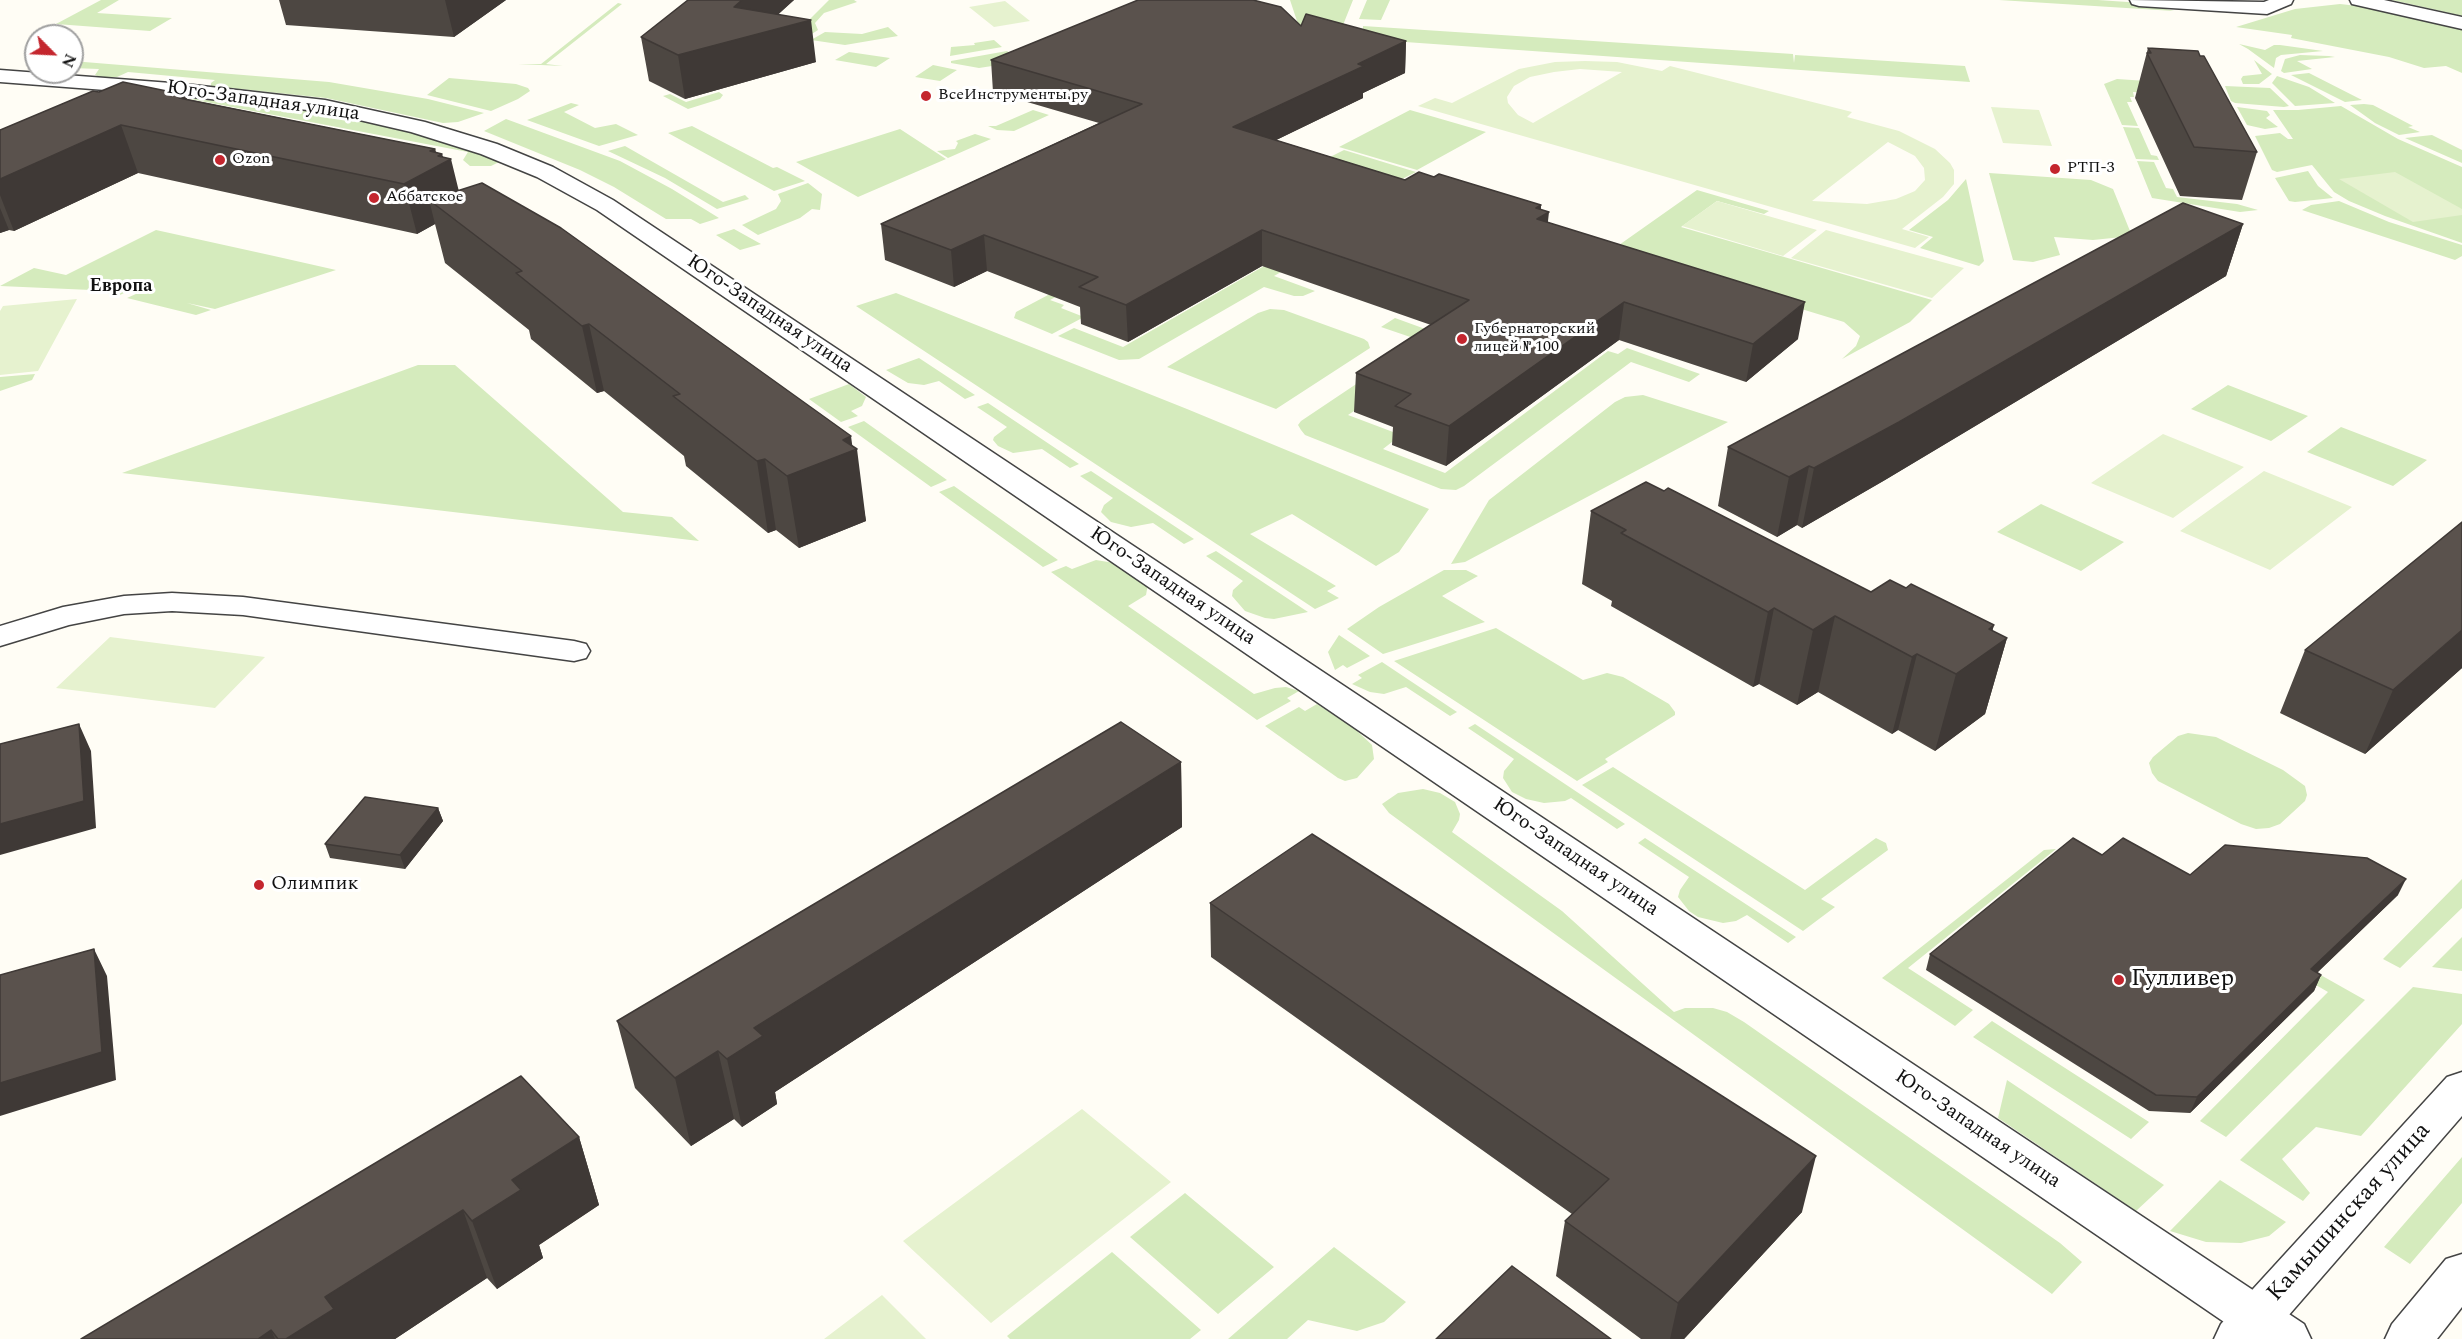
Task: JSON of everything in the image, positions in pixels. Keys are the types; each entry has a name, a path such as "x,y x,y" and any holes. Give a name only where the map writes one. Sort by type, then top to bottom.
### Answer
{"street":[{"path":"2139,0 2266,8 2284,0"},
{"path":"2360,0 2462,23"},
{"name":"Юго-Западная улица","path":"0,76 178,89 325,106 417,127 489,149 545,172 605,205 2260,1332"},
{"path":"0,636 63,617 124,605 172,602 243,606 574,651"},
{"name":"Камышинская улица","path":"2260,1332 2462,1088"},
{"path":"2409,1339 2462,1273"}],"green space":[{"path":"101,0 119,0 97,13 172,18 150,31 84,26 84,24 56,24"},
{"path":"829,0 857,2 824,13 815,23 818,30 804,39 792,37"},
{"path":"1290,0 1353,0 1343,25 1302,27 1298,24"},
{"path":"1367,0 1390,0 1381,20 1359,19"},
{"path":"1999,0 2098,0 2142,3 2174,11"},
{"path":"2391,0 2462,0 2462,16 2401,2"},
{"path":"1005,1 1030,21 994,27 969,7"},
{"path":"618,3 622,4 546,64 563,66 518,64 541,64"},
{"path":"2340,4 2367,7 2462,29 2462,73 2446,66 2424,68 2389,57 2291,38 2292,35 2236,27 2295,9"},
{"path":"1363,26 1793,54 1794,63 1795,55 1965,66 1970,82 1363,39"},
{"path":"888,27 898,36 845,45 811,40 825,32 862,34"},
{"path":"994,40 1002,47 950,56 951,47 975,45 974,43"},
{"path":"2239,44 2265,50 2274,45 2280,45 2323,51 2281,55 2276,58 2274,68"},
{"path":"1007,51 1015,57 992,66 979,68 951,63 951,61"},
{"path":"849,52 890,58 876,67 835,60"},
{"path":"2300,55 2335,57 2297,61 2312,69 2284,73 2281,71 2285,59"},
{"path":"2254,60 2272,74 2259,84 2243,84 2241,79 2243,76 2262,74"},
{"path":"84,62 329,82 428,99 484,113 458,122 443,123 326,98 211,86 215,80 128,72 117,77 100,77 95,75 99,69 84,68"},
{"path":"1555,62 1617,62 1662,71 1670,66 1852,112 1847,117 1899,131 1935,149 1954,170 1954,184 1943,197 1902,229 1929,237 1915,248 1418,106 1435,98 1452,103 1519,69","holes":["1580,69 1622,72 1533,123 1518,115 1508,103 1507,97 1514,86 1530,77","1888,142 1915,156 1924,168 1925,180 1915,191 1896,199 1867,204 1812,201"]},
{"path":"933,65 957,70 940,81 915,77"},
{"path":"2309,73 2362,100 2345,102 2291,75"},
{"path":"2277,76 2309,87 2335,103 2295,106 2272,83"},
{"path":"449,78 516,84 530,91 491,111 427,95"},
{"path":"2117,79 2206,85 2185,95 2133,92 2134,97 2130,97 2132,102 2127,102 2138,126 2122,125 2104,84"},
{"path":"2225,86 2270,88 2289,106 2235,103 2231,101"},
{"path":"719,92 723,95 720,99 688,109 663,96 670,94 686,102"},
{"path":"195,97 301,110 393,126 501,161 491,166 470,166 463,160 468,152 190,99"},
{"path":"571,103 579,105 564,112 595,128 616,124 638,135 599,146 527,120"},
{"path":"2350,105 2373,105 2420,132 2399,135 2375,123"},
{"path":"2341,106 2398,139 2462,167 2462,243 2349,201 2334,192 2312,165 2277,172 2272,170 2255,136 2280,133 2288,139 2293,139 2273,110"},
{"path":"1991,107 2039,110 2052,146 2003,143"},
{"path":"2237,107 2267,111 2270,115 2266,118 2278,127 2265,129 2247,125"},
{"path":"1033,110 1049,115 1014,131 997,130 988,126 996,126"},
{"path":"1410,110 1486,132 1417,170 1339,147"},
{"path":"506,119 620,161 719,218 700,224 691,219 666,219 614,187 580,170 484,131"},
{"path":"692,126 773,168 777,167 805,181 774,191 668,133"},
{"path":"2123,127 2139,128 2151,155 2157,156 2159,160 2136,159"},
{"path":"900,129 946,159 858,197 796,162"},
{"path":"975,134 991,139 948,158 937,151 955,149 958,143 956,141"},
{"path":"2432,135 2462,150 2462,163 2405,138"},
{"path":"625,146 723,202 745,195 749,199 717,209 665,178 608,151"},
{"path":"1344,150 1416,172 1398,181 1322,161"},
{"path":"2137,161 2154,162 2166,188 2173,189 2177,197 2237,204 2258,210 2240,212 2152,198"},
{"path":"2308,171 2318,186 2333,198 2289,201 2275,178"},
{"path":"2395,172 2462,209 2462,215 2413,222 2339,179"},
{"path":"1989,173 2091,180 2113,189 2132,236 2093,240 2054,237 2060,255 2033,262 2013,260"},
{"path":"1276,179 1050,300 1064,305 1061,308 1084,317 1052,334 1014,318 1016,312 1248,189"},
{"path":"1966,179 1984,261 1979,266 1920,248 1933,237 1909,230 1948,200"},
{"path":"808,183 822,194 820,210 812,209 800,218 758,235 742,225 776,209 781,201 778,194"},
{"path":"1697,190 1769,211 1764,214 1717,201 1681,227 1932,300 1910,322 1842,359 1856,346 1860,336 1844,322 1631,257 1619,245"},
{"path":"1717,201 1817,230 1783,256 1682,226"},
{"path":"2339,201 2389,222 2462,245 2462,256 2455,260 2302,210 2311,205"},
{"path":"734,229 761,244 740,250 716,235"},
{"path":"156,230 336,270 215,309 187,303 211,310 196,315 127,298 138,293 130,290 118,296 91,290 0,286 34,268 66,275"},
{"path":"1826,230 1964,268 1932,298 1791,258"},
{"path":"1306,242 1323,248 1274,276 1315,291 1303,296 1294,296 1264,287 1139,359 1119,360 1058,336 1074,328 1123,347"},
{"path":"896,293 1429,509 1399,552 1376,566 1292,514 1250,534 1336,586 1327,591 1339,598 1315,609 856,306"},
{"path":"77,299 38,371 0,375 0,311 3,306"},
{"path":"1270,309 1284,310 1364,339 1370,348 1276,409 1167,367 1258,313"},
{"path":"1505,310 1348,415 1401,435 1383,449 1445,473 1608,351 1618,354 1627,348 1700,374 1689,382 1631,362 1456,490 1441,489 1305,435 1298,425 1416,344"},
{"path":"1395,318 1439,334 1425,342 1381,327"},
{"path":"919,358 975,395 965,399 939,381 924,385 908,383 886,370"},
{"path":"418,365 455,365 623,512 672,517 699,541 122,473"},
{"path":"35,374 32,380 0,391 0,377"},
{"path":"849,384 866,397 862,406 851,411 858,416 841,422 809,399"},
{"path":"2228,385 2308,416 2271,441 2191,409"},
{"path":"1643,395 1728,422 1465,562 1451,564 1489,500 1615,402 1625,397"},
{"path":"988,403 1079,464 1070,468 1042,449 1013,453 998,446 993,440 994,437 1007,427 977,407"},
{"path":"864,421 947,480 931,487 848,427"},
{"path":"2341,427 2427,460 2393,486 2307,452"},
{"path":"2163,434 2244,467 2173,518 2091,483"},
{"path":"1091,471 1194,539 1184,544 1153,523 1131,527 1111,522 1101,512 1104,505 1113,498 1080,476"},
{"path":"2264,471 2352,507 2270,570 2180,531"},
{"path":"954,486 1058,560 1043,567 939,492"},
{"path":"2041,504 2124,542 2081,571 1997,532"},
{"path":"1216,551 1308,612 1274,619 1245,611 1232,596 1233,590 1243,581 1206,556"},
{"path":"1096,560 1114,563 1148,584 1146,595 1128,606 1254,694 1286,687 1299,691 1287,698 1291,701 1257,720 1051,572 1066,566 1072,569"},
{"path":"1444,570 1466,570 1478,576 1442,596 1485,622 1383,654 1347,629 1379,607"},
{"path":"1496,628 1583,680 1607,673 1623,677 1669,704 1675,715 1605,759 1608,762 1577,781 1394,661"},
{"path":"1339,635 1370,656 1347,668 1343,665 1335,670 1328,652"},
{"path":"110,637 265,657 215,708 56,688"},
{"path":"1382,662 1457,712 1450,716 1406,687 1384,694 1370,692 1352,684 1362,678 1358,675"},
{"path":"1317,704 1355,729 1372,745 1374,759 1357,778 1345,781 1338,778 1265,726 1299,707 1305,711"},
{"path":"1475,724 1625,824 1617,829 1571,798 1565,801 1544,803 1526,799 1512,792 1503,778 1504,771 1514,759 1468,728"},
{"path":"2188,733 2216,737 2283,770 2305,786 2307,795 2305,801 2280,824 2256,829 2241,824 2158,781 2149,763 2178,736"},
{"path":"1613,767 1805,890 1876,838 1886,843 1888,850 1821,899 1835,907 1803,931 1582,785"},
{"path":"1423,789 1440,793 1455,802 1460,814 1452,832 1562,911 1674,1012 1685,1008 1713,1008 1727,1012 1744,1022 2060,1243 2082,1262 2052,1294 1505,898 1389,813 1382,804 1398,793"},
{"path":"1645,838 1796,937 1788,943 1747,915 1736,921 1723,923 1698,917 1689,911 1678,897 1689,877 1638,843"},
{"path":"2056,849 1908,968 1973,1010 1955,1026 1882,978 2044,850"},
{"path":"2462,879 2462,908 2400,968 2383,959"},
{"path":"2248,934 2365,1000 2226,1137 2200,1121 2328,992 2283,966"},
{"path":"2462,937 2462,971 2432,967"},
{"path":"2413,987 2462,994 2462,1024 2361,1136 2316,1127 2282,1159 2310,1193 2303,1201 2240,1160"},
{"path":"1992,1021 2149,1122 2131,1139 1973,1037"},
{"path":"2007,1080 2164,1185 2136,1211 1998,1118"},
{"path":"1082,1109 1171,1182 991,1323 903,1241"},
{"path":"2462,1157 2462,1203 2410,1264 2384,1247"},
{"path":"2220,1180 2286,1222 2269,1236 2241,1243 2206,1242 2170,1231"},
{"path":"1185,1193 1274,1267 1218,1314 1130,1237"},
{"path":"1334,1247 1406,1302 1384,1322 1357,1331 1308,1320 1287,1339 1228,1339"},
{"path":"1112,1252 1201,1330 1190,1339 1010,1339 1007,1336"},
{"path":"882,1295 926,1339 824,1339"}],"building":[{"path":"688,0 742,0 734,7 811,20 678,55 641,37"},
{"path":"1138,0 1253,0 1281,7 1301,26 1306,14 1406,41 1358,64 1364,66 1233,127 1405,180 1419,172 1434,177 1439,174 1541,205 1536,208 1549,212 1537,219 1805,302 1753,344 1624,302 1449,426 1395,406 1411,394 1356,373 1469,300 1262,230 1126,305 1079,287 1098,277 984,235 951,250 881,224 1142,104 991,60"},
{"path":"2148,48 2198,51 2200,56 2204,56 2257,152 2194,147 2147,53 2151,53"},
{"path":"123,82 186,95 179,98 435,149 430,151 442,154 438,156 451,159 404,184 121,125 0,179 0,130 93,91 99,92"},
{"path":"482,183 561,228 851,436 843,440 857,449 787,476 765,459 757,461 673,396 680,394 589,324 582,326 516,273 522,271 429,200"},
{"path":"2183,203 2243,224 1899,422 1814,468 1809,466 1789,477 1728,447"},
{"path":"1646,482 1664,491 1668,488 1871,592 1890,580 1906,588 1911,584 1994,625 1989,629 2007,638 1956,674 1917,654 1912,657 1835,616 1813,630 1774,608 1768,612 1621,533 1626,530 1591,511"},
{"path":"2462,522 2462,630 2393,690 2305,650"},
{"path":"1121,722 1181,762 754,1028 763,1036 727,1059 718,1051 675,1078 617,1021"},
{"path":"79,724 84,801 0,824 0,744"},
{"path":"365,797 438,808 400,855 325,844"},
{"path":"1312,834 1816,1156 1678,1303 1565,1221 1609,1179 1210,903"},
{"name":"Гулливер","path":"2073,838 2102,855 2123,838 2190,875 2225,845 2367,858 2406,879 2311,969 2321,975 2197,1097 2156,1095 1930,954"},
{"path":"94,949 102,1052 0,1083 0,975"},
{"path":"521,1076 579,1137 512,1180 521,1190 472,1221 463,1210 325,1297 334,1309 286,1339 278,1339 271,1330 258,1339 81,1339"},
{"path":"1512,1266 1611,1339 1436,1339"}],"place":[{"name":"ВсеИнструменты.ру","path":"926,96"},
{"name":"Ozon","path":"220,160"},
{"name":"РТП-3","path":"2055,169"},
{"name":"Аббатское","path":"374,198"},
{"name":"Губернаторский лицей № 100","path":"1462,339"},
{"name":"Олимпик","path":"259,885"},
{"name":"Гулливер","path":"2119,980"}],"district":[{"name":"Европа","path":"121,287"}]}
